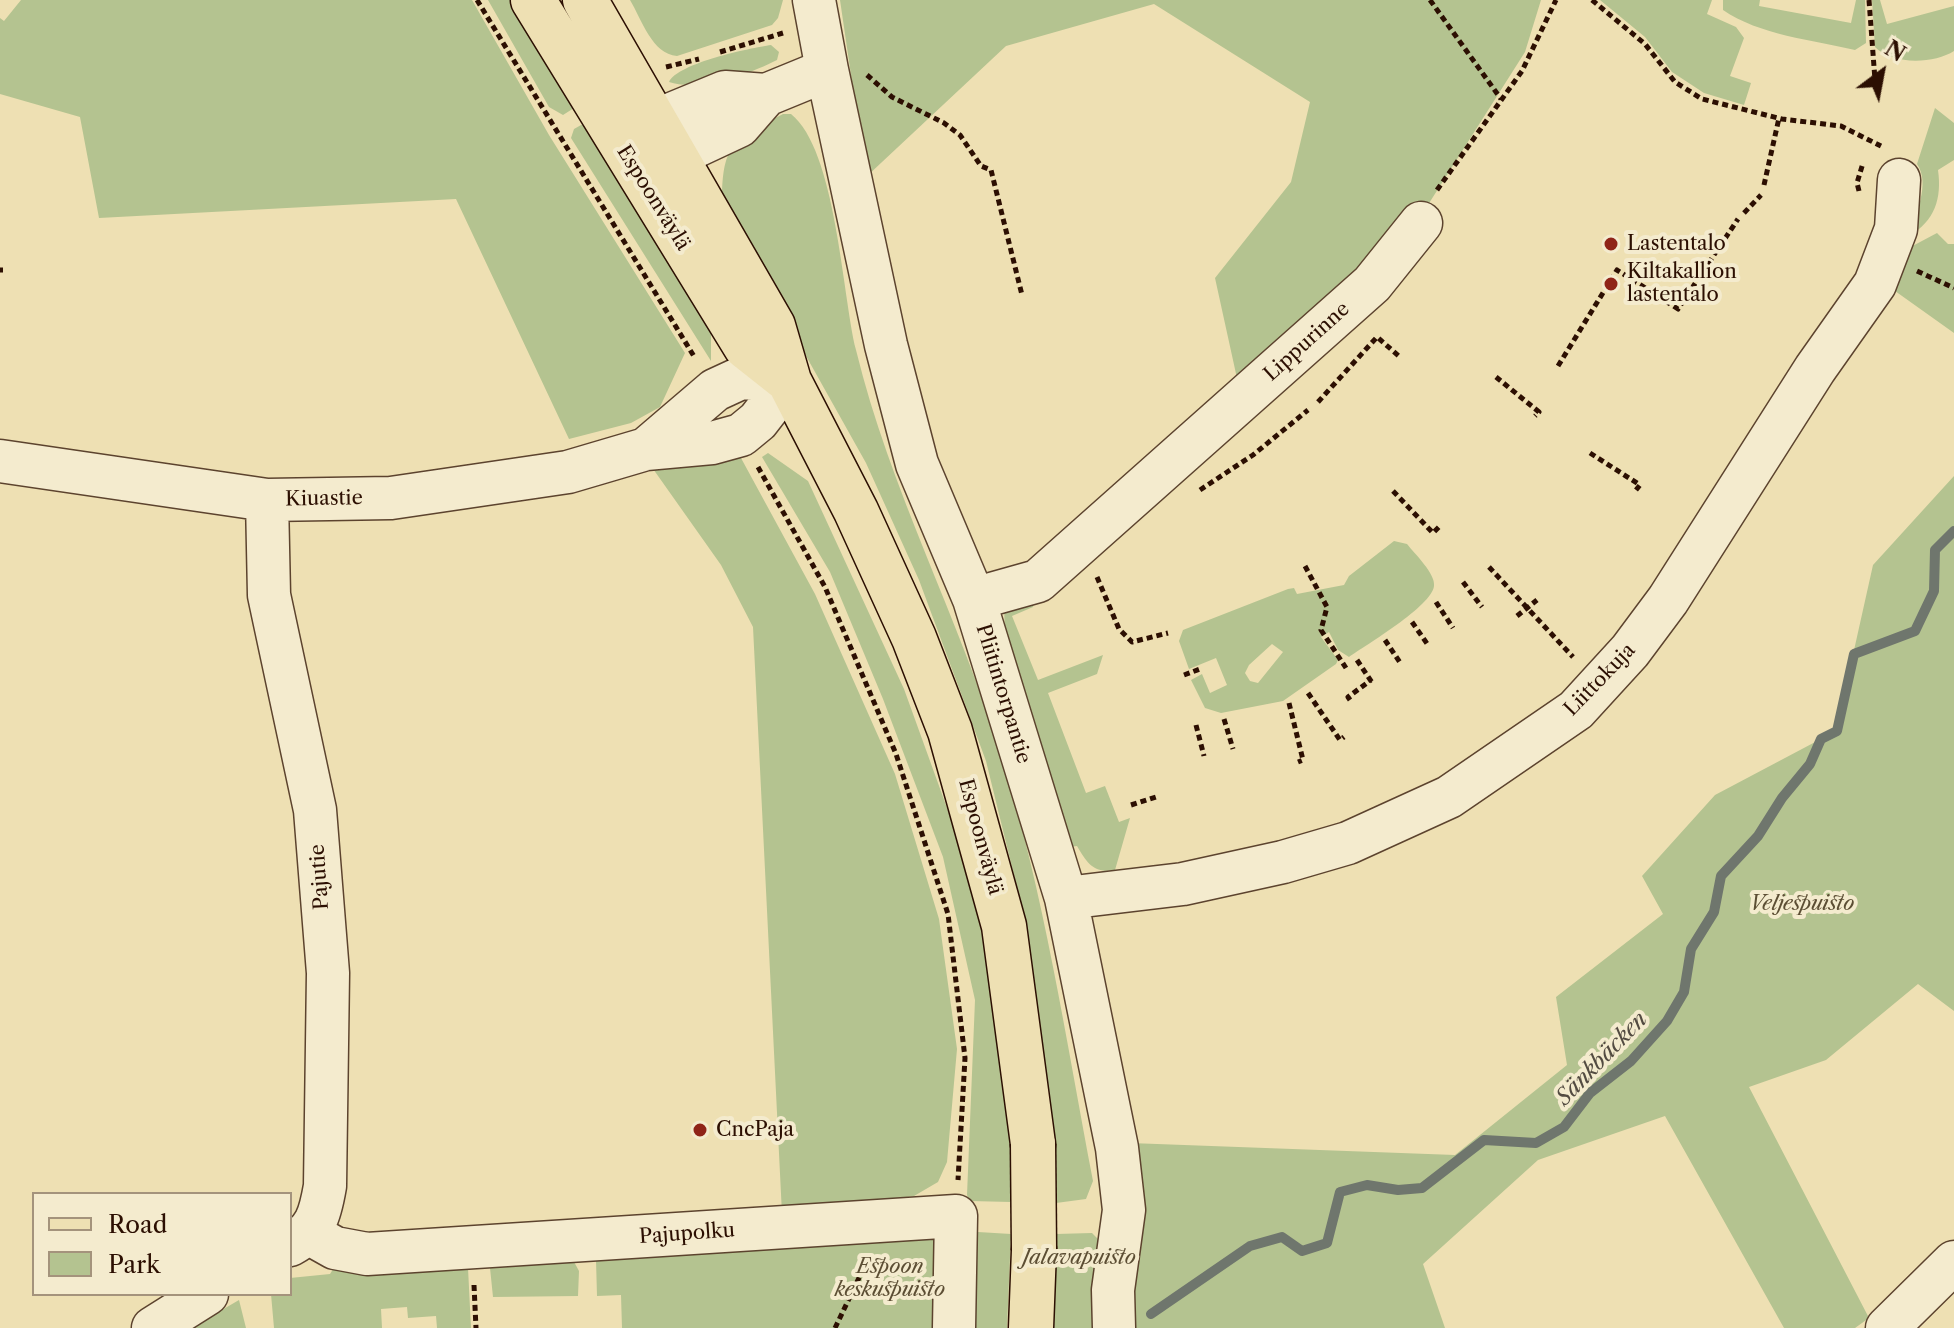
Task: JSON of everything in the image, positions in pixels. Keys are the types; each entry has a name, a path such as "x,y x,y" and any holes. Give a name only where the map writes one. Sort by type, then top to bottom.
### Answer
{"main road":[{"name":"Espoonväylä","path":"533,0 746,347 789,381"},
{"name":"Espoonväylä","path":"585,0 773,326 789,381 856,511 914,638 950,731 1004,926 1033,1144 1031,1328"}],"street":[{"name":"Pliitintorpantie","path":"814,0 886,345 917,464 974,599 1066,898 1119,1163 1124,1210 1113,1290 1114,1328"},
{"path":"627,157 666,138 739,126 766,95 827,70"},
{"name":"Liittokuja","path":"1066,898 1183,884 1283,862 1348,843 1449,797 1576,710 1630,651 1668,600 1815,369 1875,284 1896,229 1889,157"},
{"name":"Lippurinne","path":"974,599 1038,581 1372,284 1421,223"},
{"name":"Kiuastie","path":"646,449 702,379 789,381"},
{"path":"741,435 758,421 789,381"},
{"name":"Kiuastie","path":"0,461 267,500 391,498 568,472 646,449 712,443 741,435"},
{"name":"Pajutie","path":"267,500 269,595 315,810 328,973 325,1186 321,1214 300,1240"},
{"path":"954,1328 956,1216"},
{"name":"Pajupolku","path":"300,1240 367,1254 886,1218 956,1216"},
{"path":"1887,1328 1954,1262"},
{"path":"153,1328 204,1296"}],"path":[{"path":"477,0 692,354 702,379"},
{"path":"1430,0 1501,99"},
{"path":"1421,223 1435,193 1522,71 1556,0"},
{"path":"1592,0 1645,44 1675,82 1702,99 1779,118 1841,126 1889,157"},
{"path":"1869,0 1875,80"},
{"path":"717,53 787,32"},
{"path":"662,68 703,58"},
{"path":"827,70 859,69 892,97 952,129 981,166 991,170 1022,295"},
{"path":"1764,185 1779,118"},
{"path":"1860,195 1857,183 1859,168 1889,157"},
{"path":"1744,213 1761,195"},
{"path":"1558,366 1617,270 1678,309 1738,219"},
{"path":"1318,402 1377,337 1400,357"},
{"path":"692,354 702,379"},
{"path":"1496,377 1539,412 1535,416"},
{"path":"741,435 825,587 896,754 948,914 965,1058 956,1216"},
{"path":"1590,453 1640,485 1636,490"},
{"path":"1393,491 1433,533 1439,527"},
{"path":"1083,543 1119,629 1132,642 1168,633"},
{"path":"1305,566 1327,607 1321,630 1346,668"},
{"path":"1489,567 1577,662"},
{"path":"1463,582 1482,607"},
{"path":"1517,616 1537,600"},
{"path":"1436,602 1453,628"},
{"path":"1412,622 1428,645"},
{"path":"1385,640 1401,664"},
{"path":"1350,700 1348,697 1372,682 1357,660"},
{"path":"1184,675 1200,669"},
{"path":"1308,693 1340,740 1344,737"},
{"path":"1289,703 1303,760 1298,762"},
{"path":"1224,719 1233,749"},
{"path":"1196,725 1204,756"},
{"path":"1131,805 1156,797"},
{"path":"835,1328 886,1218"}],"green space":[{"path":"21,0 472,0 549,135 685,353 660,407 631,423 569,439 456,199 99,218 80,117 0,94 0,18 4,21"},
{"path":"488,0 525,0 585,101 563,115 549,107"},
{"path":"630,0 783,0 778,18 772,25 677,56 668,54 654,43"},
{"path":"840,0 1541,0 1525,52 1419,219 1240,392 1215,278 1291,182 1310,102 1154,4 1006,46 866,177"},
{"path":"1600,0 1712,0 1707,14 1736,27 1744,38 1730,76 1751,83 1744,105 1704,93 1672,72 1645,37"},
{"path":"1723,0 1760,0 1759,6 1851,23 1856,0 1865,0 1866,43 1855,50 1770,31 1723,10"},
{"path":"1872,0 1880,0 1887,24 1954,6 1954,51 1936,58 1913,61 1882,53 1875,47"},
{"path":"771,45 779,52 777,60 753,71 695,85 669,82 675,75 700,63"},
{"path":"1935,108 1954,123 1954,160 1938,170 1939,190 1931,216 1909,236 1922,190 1921,172 1917,164"},
{"path":"783,114 791,114 806,132 818,158 828,189 851,325 870,402 984,703 1016,806 1053,966 1093,1181 1086,1199 1056,1203 1056,1144 1024,916 986,761 919,580 866,463 722,206 724,169 733,147 752,131"},
{"path":"590,120 711,323 711,361 571,138 574,129"},
{"path":"1937,233 1948,244 1954,244 1954,333 1888,286 1905,250"},
{"path":"735,447 815,594 895,774 939,919 957,1049 947,1162 938,1182 914,1196 782,1214 753,627 721,565 651,466"},
{"path":"768,453 808,481 904,689 960,844 983,938 994,1005 1011,1143 1011,1202 970,1201 967,1195 975,1000 943,857 883,699 830,572 762,457"},
{"name":"Veljespuisto","path":"1954,476 1954,1011 1918,984 1826,1060 1749,1087 1869,1318 1855,1328 1784,1328 1665,1116 1538,1160 1423,1264 1445,1328 1132,1328 1127,1310 1130,1143 1455,1155 1567,1065 1556,997 1663,914 1642,876 1715,795 1836,731 1873,565"},
{"path":"1394,541 1407,544 1428,570 1434,586 1411,614 1349,657 1338,650 1329,632 1321,637 1338,660 1336,664 1283,701 1221,713 1205,708 1191,680 1202,674 1210,693 1227,685 1216,658 1189,669 1179,641 1183,630 1288,589 1294,588 1297,594 1344,585 1349,576","holes":["1272,644 1283,652 1258,683 1250,681 1245,673 1249,665"]},
{"path":"1034,603 1033,607 1012,616 1038,680 1103,655 1097,674 1048,693 1086,793 1105,786 1119,822 1130,818 1115,870 1096,869 1077,846 1069,847 1005,635 1004,606"},
{"path":"978,1232 1011,1234 1007,1328 962,1328 969,1236"},
{"name":"Jalavapuisto","path":"1092,1233 1102,1243 1102,1328 1053,1328 1056,1234"},
{"name":"Espoon keskuspuisto","path":"936,1238 941,1328 622,1328 621,1295 597,1296 596,1260"},
{"path":"494,1258 573,1260 579,1271 578,1296 493,1297 490,1268"},
{"path":"337,1263 468,1268 471,1328 437,1328 436,1316 408,1318 407,1307 381,1309 382,1328 274,1328 271,1296 292,1296 292,1278 330,1274"},
{"path":"239,1300 246,1328 191,1328"}],"waterway":[{"name":"Sänkbäcken","path":"1151,1314 1250,1246 1282,1237 1302,1251 1327,1243 1340,1192 1367,1185 1398,1190 1422,1188 1484,1140 1536,1143 1564,1127 1590,1093 1631,1061 1667,1021 1684,992 1691,949 1714,912 1721,876 1758,836 1782,798 1810,764 1821,739 1837,731 1854,654 1915,631 1934,591 1935,550 1954,531"}],"place":[{"name":"Lastentalo","path":"1611,244"},
{"name":"Kiltakallion lastentalo","path":"1611,284"},
{"name":"CncPaja","path":"700,1130"}]}
